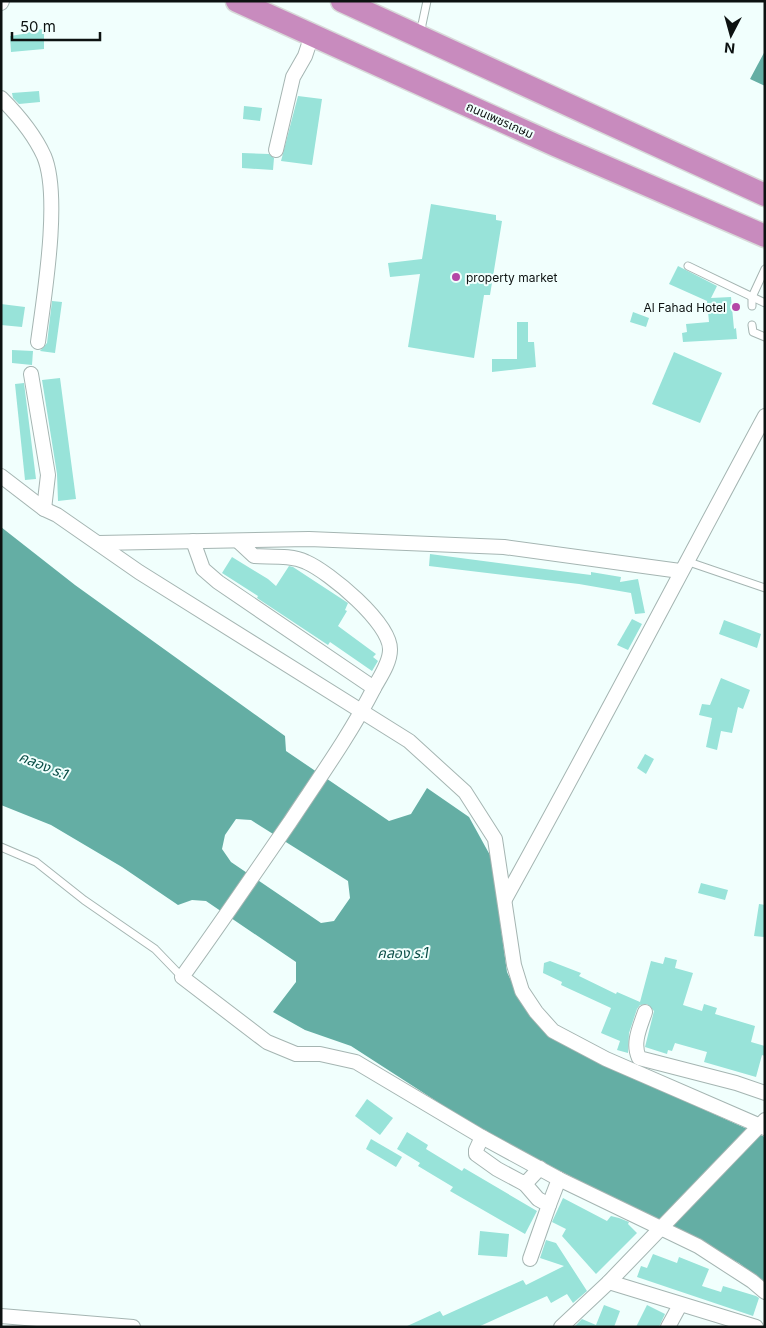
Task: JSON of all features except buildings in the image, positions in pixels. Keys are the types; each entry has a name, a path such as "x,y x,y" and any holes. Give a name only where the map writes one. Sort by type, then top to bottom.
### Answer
{"highway":[{"name":"ถนนเพชรเกษม","path":"237,1 555,145 765,236"},
{"path":"342,1 765,195"}],"street":[{"path":"276,150 292,77 305,56 312,35"},
{"path":"1,98 21,118 45,157 47,168 50,192 49,252 38,342"},
{"path":"32,374 48,475 44,509"},
{"path":"505,899 599,729 683,566 765,416"},
{"path":"1,476 44,509 98,543 139,572 409,741 465,792 495,838 514,965 522,991 536,1012 553,1031 606,1059 761,1126 609,1282 561,1327"},
{"path":"98,543 240,542 309,539 504,547 683,566"},
{"path":"193,541 203,569 218,582 374,688"},
{"path":"240,542 254,556 296,559 308,563 364,606 387,636 390,650 388,661 362,712 322,775 225,920 182,977 267,1042 296,1054 320,1054 356,1062 482,1137 559,1179 662,1226 698,1246 752,1281 765,1292"},
{"path":"645,1012 636,1042 635,1050 639,1058 736,1083 765,1093"},
{"path":"482,1137 476,1154 497,1170 525,1184 538,1199 549,1205"},
{"path":"525,1184 540,1168"},
{"path":"530,1259 559,1179"},
{"path":"609,1282 756,1327"},
{"path":"668,1327 680,1305"},
{"path":"1,1316 133,1327"}],"lane":[{"path":"420,36 427,1"},
{"path":"688,266 765,303"},
{"path":"752,306 752,297 765,269"},
{"path":"752,325 753,332 765,338"},
{"path":"683,566 765,588"},
{"path":"1,847 36,862 84,900 155,949 182,977"}],"water":[{"path":"765,51 765,86 750,79"},
{"name":"คลอง ร.1","path":"1,527 75,585 285,736 286,751 389,821 411,814 427,788 469,817 491,857 507,972 521,1002 546,1034 589,1058 765,1137 765,1283 739,1263 481,1130 351,1046 305,1030 273,1012 296,982 296,962 206,901 192,900 178,905 122,867 51,825 1,805","holes":["236,819 251,820 348,881 350,898 334,921 321,923 231,862 222,849 225,835"]}],"place":[{"name":"property market","path":"456,277"},
{"name":"Al Fahad Hotel","path":"736,307"}]}
